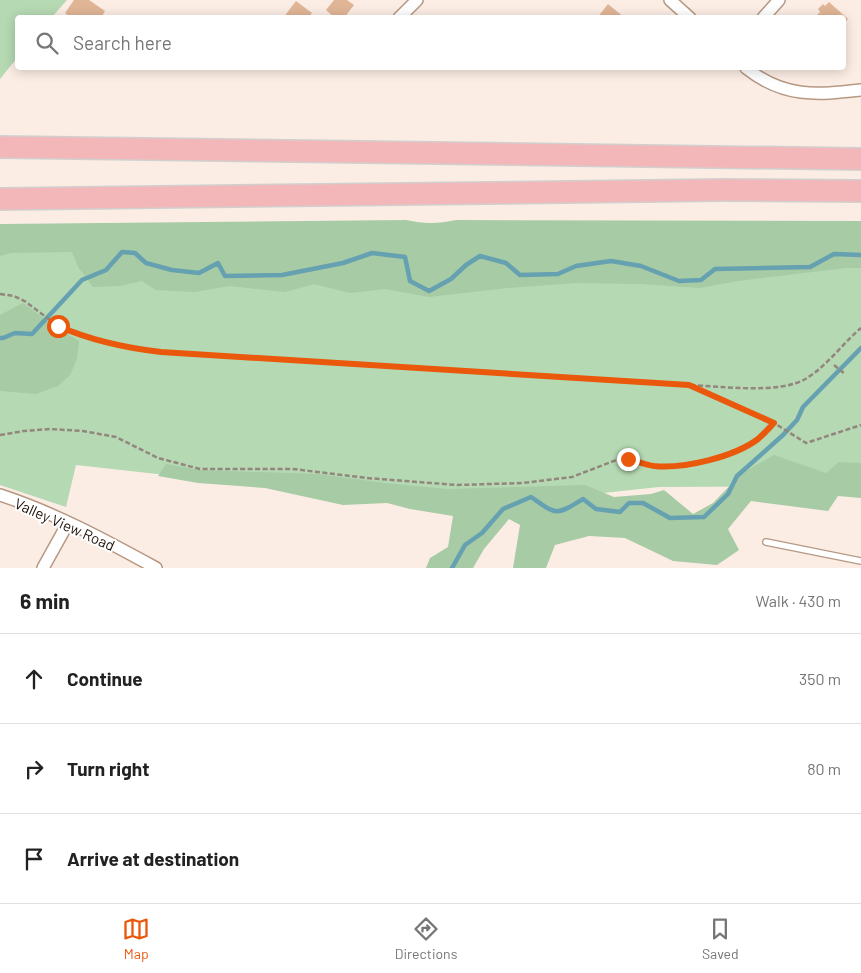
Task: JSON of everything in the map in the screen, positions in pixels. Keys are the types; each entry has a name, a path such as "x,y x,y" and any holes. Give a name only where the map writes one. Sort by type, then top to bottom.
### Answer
{"highway":[{"path":"0,147 861,159"},
{"path":"0,199 724,190 861,192"}],"street":[{"path":"402,15 418,0"},
{"path":"670,0 687,15"},
{"path":"766,15 779,0"},
{"path":"749,70 770,83 803,94 861,90"},
{"name":"Valley View Road","path":"0,495 36,507 95,535 156,568"},
{"path":"43,568 68,523"}],"lane":[{"path":"766,542 861,561"}],"path":[{"path":"0,294 14,296 40,311 58,326 135,349 754,388 797,383 815,371 861,328"},
{"path":"834,365 844,374"},
{"path":"689,385 774,423 806,443 861,425"},
{"path":"0,435 24,431 83,431 116,438 158,458 200,469 293,469 367,478 456,485 523,483 572,477 619,458 654,466 672,466 707,460 724,456 757,440 774,423"}],"green space":[{"path":"0,0 67,0 54,15 15,15 15,60 0,79"},
{"path":"406,220 431,223 456,220 861,221 861,268 846,268 738,281 700,288 641,284 577,283 508,288 429,297 385,289 350,293 314,284 285,292 229,286 195,292 156,290 142,281 120,286 93,287 78,267 72,252 11,253 0,256 0,224"},
{"path":"0,236 861,236 861,486 659,487 465,508 76,465 66,507 0,485"},
{"path":"23,303 57,328 79,341 77,359 70,375 58,386 36,394 0,391 0,315"},
{"path":"774,455 826,473 839,462 861,463 861,498 838,496 828,511 751,501 728,529 739,550 717,565 673,561 625,538 589,536 555,545 546,568 513,568 520,525 509,519 484,549 473,568 426,568 430,558 448,547 453,516 387,503 343,505 265,488 198,483 158,476 166,464 199,470 318,474 448,489 585,485 614,497 651,494 664,490 693,514 713,503 742,473"}],"building":[{"path":"74,0 89,0 105,11 103,15 67,15 65,13"},
{"path":"334,0 347,0 354,5 346,15 332,15 326,10"},
{"path":"296,1 312,13 310,15 285,15"},
{"path":"829,2 844,15 817,15 820,12 818,9 823,4 825,6"},
{"path":"608,4 621,15 599,15"}],"waterway":[{"path":"0,338 15,333 32,334 82,280 106,270 122,252 135,253 146,263 172,270 199,273 218,263 225,276 282,275 343,263 372,253 405,257 410,281 429,291 451,279 466,265 480,256 506,263 520,275 558,274 576,266 611,261 641,266 679,281 701,280 715,269 810,267 834,254 861,255"},
{"path":"452,568 465,545 482,533 503,509 531,497 551,510 556,511 561,511 583,499 596,509 620,512 629,503 643,503 670,518 704,517 728,494 737,476 783,435 797,420 803,407 861,348"}],"route":[{"path":"58,326 110,343 135,349 161,352 689,385 774,423 757,440 724,456 672,466 654,466 628,459"}]}
